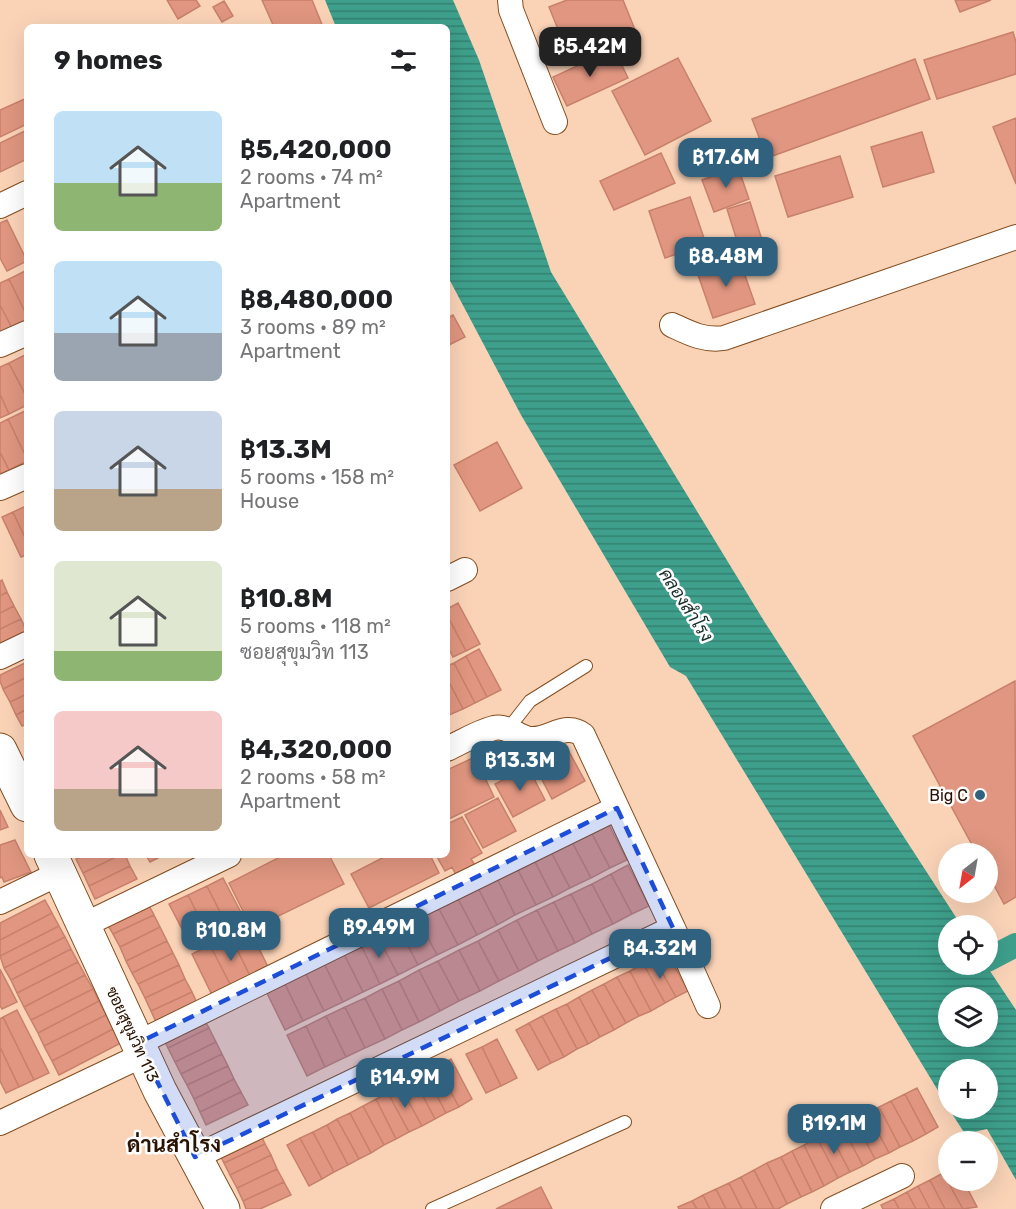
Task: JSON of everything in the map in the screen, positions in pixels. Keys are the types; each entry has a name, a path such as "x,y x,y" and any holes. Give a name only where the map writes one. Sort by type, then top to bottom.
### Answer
{"main road":[{"path":"0,750 24,792"},
{"name":"ซอยสุขุมวิท 113","path":"55,864 160,1091 223,1209"}],"street":[{"path":"510,0 511,10 555,122"},
{"path":"0,206 24,194"},
{"path":"672,324 697,337 712,340 724,338 1016,237"},
{"path":"0,345 24,334"},
{"path":"0,488 24,477"},
{"path":"0,657 24,645"},
{"path":"450,748 485,731 497,728 508,729 530,739 568,729 578,730 583,735 708,1006"},
{"path":"0,1123 617,808"},
{"path":"84,925 223,858"},
{"path":"0,902 55,864"},
{"path":"195,1157 673,928"},
{"path":"833,1209 902,1176"}],"lane":[{"path":"508,729 530,701 586,666"},
{"path":"432,1209 625,1122"}],"highlighted area":[{"path":"617,808 673,928 195,1157 138,1043"}],"water":[{"name":"คลองสำโรง","path":"325,0 453,0 479,60 551,272 764,621 938,890 938,903 947,903 955,915 938,915 938,975 993,975 1016,1010 1016,1180 998,1148 998,1131 987,1129 963,1131 955,1119 998,1119 998,1059 938,1059 938,1091 686,676 670,667 521,415 450,281 450,24 335,24"}],"building":[{"path":"167,0 196,0 200,6 178,19"},
{"path":"262,0 312,0 322,24 273,24"},
{"path":"567,0 623,0 636,32 570,59 549,7"},
{"path":"955,0 991,0 960,12"},
{"path":"224,1 233,16 222,22 213,7"},
{"path":"1013,32 1016,42 1016,74 937,99 924,60"},
{"path":"614,49 628,78 567,106 553,77"},
{"path":"678,58 711,121 645,155 612,91"},
{"path":"915,59 930,99 767,158 752,119"},
{"path":"24,99 24,125 0,137 0,110"},
{"path":"1016,118 1016,184 993,127"},
{"path":"24,131 24,160 0,172 0,143"},
{"path":"922,132 934,172 883,187 871,147"},
{"path":"661,153 675,183 614,210 600,181"},
{"path":"840,156 853,197 788,217 775,176"},
{"path":"738,167 749,199 714,212 702,180"},
{"path":"690,197 706,244 665,258 649,211"},
{"path":"750,202 762,240 739,247 727,209"},
{"path":"7,220 24,255 24,262 7,271 0,258 0,223"},
{"path":"739,258 755,304 713,318 697,272"},
{"path":"24,272 24,310 9,279"},
{"path":"9,279 24,310 24,322 12,328 0,305 0,283"},
{"path":"0,305 12,328 0,334"},
{"path":"453,315 465,337 450,344 450,316"},
{"path":"24,356 24,392 9,363"},
{"path":"9,363 24,392 24,406 9,414 0,394 0,367"},
{"path":"0,394 9,414 0,418"},
{"path":"24,411 24,453 8,419"},
{"path":"8,419 24,453 24,462 9,470 0,452 0,423"},
{"path":"497,442 522,488 480,511 454,465"},
{"path":"0,452 9,470 0,474"},
{"path":"24,507 24,536 13,512"},
{"path":"13,512 24,536 24,556 21,557 2,517"},
{"path":"2,580 7,592 0,596 0,581"},
{"path":"7,592 14,606 0,613 0,596"},
{"path":"458,603 480,644 466,651 450,621 450,607"},
{"path":"14,606 21,619 0,629 0,613"},
{"path":"21,619 24,633 0,645 0,629"},
{"path":"450,621 466,651 453,657 450,651"},
{"path":"479,649 501,690 487,697 466,656"},
{"path":"466,656 487,697 475,703 454,663"},
{"path":"24,663 24,678 3,689 0,675"},
{"path":"454,663 475,703 463,709 450,684 450,665"},
{"path":"24,678 24,695 10,702 3,689"},
{"name":"Big C","path":"1015,681 1016,897 1004,904 998,893 998,843 971,843 913,736"},
{"path":"450,684 463,709 450,715"},
{"path":"24,695 24,711 16,715 10,702"},
{"path":"24,711 24,725 22,726 16,715"},
{"path":"567,748 585,781 552,799 535,766"},
{"path":"475,757 494,797 450,819 450,769"},
{"path":"528,767 545,800 513,817 495,784"},
{"path":"498,798 516,831 483,848 465,815"},
{"path":"0,810 8,827 0,830"},
{"path":"462,817 482,853 471,859 476,867 457,877 452,867 445,871 438,858 450,858 450,823"},
{"path":"606,819 627,860 610,868 589,828"},
{"path":"589,828 610,868 591,878 570,838"},
{"path":"570,838 591,878 570,888 549,848"},
{"path":"15,840 31,872 4,882 2,877 0,878 0,845"},
{"path":"549,848 570,888 553,897 532,856"},
{"path":"532,856 553,897 536,905 515,864"},
{"path":"78,858 114,858 83,873 76,859"},
{"path":"114,858 126,858 130,866 89,886 83,873"},
{"path":"278,858 331,858 344,884 252,929 229,883"},
{"path":"382,858 432,858 439,873 369,908 351,874"},
{"path":"515,864 536,905 515,915 495,874"},
{"path":"628,865 649,906 632,914 611,874"},
{"path":"130,866 137,879 95,899 89,886"},
{"path":"495,874 515,915 497,925 476,884"},
{"path":"611,874 632,914 613,924 592,884"},
{"path":"223,878 246,922 229,930 207,886"},
{"path":"476,884 497,925 477,935 456,895"},
{"path":"592,884 613,924 592,934 571,894"},
{"path":"207,886 229,930 210,939 188,895"},
{"path":"571,894 592,934 575,943 554,902"},
{"path":"188,895 210,939 192,948 169,904"},
{"path":"456,895 477,935 458,945 437,905"},
{"path":"45,900 52,913 0,940 0,923"},
{"path":"147,902 154,915 113,934 106,922"},
{"path":"554,902 575,943 558,951 537,910"},
{"path":"437,905 458,945 437,955 416,915"},
{"path":"537,910 558,951 538,961 517,920"},
{"path":"52,913 59,926 0,956 0,940"},
{"path":"154,915 160,927 120,947 113,934"},
{"path":"416,915 437,955 418,965 397,924"},
{"path":"517,920 538,961 519,971 498,930"},
{"path":"397,924 418,965 398,975 377,935"},
{"path":"59,926 65,937 4,968 0,956"},
{"path":"248,926 270,971 252,980 230,935"},
{"path":"160,927 167,941 126,961 120,947"},
{"path":"498,930 519,971 499,981 478,941"},
{"path":"230,935 252,980 233,990 210,945"},
{"path":"377,935 398,975 380,984 360,943"},
{"path":"65,937 71,949 11,980 4,968"},
{"path":"167,941 173,953 132,973 126,961"},
{"path":"478,941 499,981 480,991 459,950"},
{"path":"360,943 380,984 363,992 343,952"},
{"path":"210,945 233,990 214,999 192,954"},
{"path":"71,949 78,962 17,993 11,980"},
{"path":"459,950 480,991 459,1001 438,961"},
{"path":"666,951 688,991 676,997 654,958"},
{"path":"343,952 363,992 343,1002 323,961"},
{"path":"173,953 179,965 138,984 132,973"},
{"path":"654,958 676,997 665,1003 643,963"},
{"path":"323,961 343,1002 324,1011 304,970"},
{"path":"438,961 459,1001 440,1011 419,970"},
{"path":"78,962 85,975 24,1007 17,993"},
{"path":"643,963 665,1003 651,1011 630,971"},
{"path":"179,965 185,979 145,998 138,984"},
{"path":"0,969 17,1002 2,1009 0,1006"},
{"path":"304,970 324,1011 303,1021 283,980"},
{"path":"419,970 440,1011 419,1022 399,981"},
{"path":"630,971 651,1011 639,1016 617,977"},
{"path":"85,975 93,989 31,1020 24,1007"},
{"path":"617,977 639,1016 626,1023 604,984"},
{"path":"185,979 192,992 151,1011 145,998"},
{"path":"283,980 303,1021 285,1030 265,989"},
{"path":"399,981 419,1022 402,1030 382,989"},
{"path":"604,984 626,1023 614,1030 592,990"},
{"path":"93,989 99,1001 38,1033 31,1020"},
{"path":"382,989 402,1030 385,1039 365,998"},
{"path":"592,990 614,1030 600,1037 579,997"},
{"path":"192,992 198,1005 157,1024 151,1011"},
{"path":"579,997 600,1037 588,1044 567,1004"},
{"path":"365,998 385,1039 365,1048 345,1007"},
{"path":"99,1001 106,1015 44,1046 38,1033"},
{"path":"567,1004 588,1044 577,1049 556,1009"},
{"path":"345,1007 365,1048 346,1057 326,1016"},
{"path":"556,1009 577,1049 564,1057 542,1016"},
{"path":"17,1010 49,1073 34,1080 3,1017"},
{"path":"106,1015 113,1029 52,1061 44,1046"},
{"path":"202,1016 209,1028 168,1048 162,1036"},
{"path":"326,1016 346,1057 325,1067 306,1026"},
{"path":"542,1016 564,1057 551,1063 529,1023"},
{"path":"3,1017 34,1080 19,1087 0,1047 0,1019"},
{"path":"529,1023 551,1063 538,1070 516,1030"},
{"path":"306,1026 325,1067 307,1076 287,1035"},
{"path":"209,1028 216,1042 175,1062 168,1048"},
{"path":"113,1029 121,1043 59,1075 52,1061"},
{"path":"497,1039 517,1078 501,1086 482,1047"},
{"path":"216,1042 222,1054 181,1074 175,1062"},
{"path":"0,1047 19,1087 6,1093 0,1081"},
{"path":"482,1047 501,1086 486,1093 466,1054"},
{"path":"222,1054 228,1066 187,1085 181,1074"},
{"path":"451,1059 472,1099 459,1107 437,1067"},
{"path":"228,1066 234,1079 194,1099 187,1085"},
{"path":"437,1067 459,1107 446,1113 425,1073"},
{"path":"425,1073 446,1113 435,1119 414,1079"},
{"path":"234,1079 241,1092 200,1112 194,1099"},
{"path":"414,1079 435,1119 422,1126 400,1086"},
{"path":"400,1086 422,1126 409,1132 388,1093"},
{"path":"917,1088 938,1127 926,1134 905,1094"},
{"path":"241,1092 248,1105 206,1125 200,1112"},
{"path":"388,1093 409,1132 396,1139 376,1099"},
{"path":"905,1094 926,1134 913,1141 891,1101"},
{"path":"376,1099 396,1139 384,1145 363,1106"},
{"path":"891,1101 913,1141 900,1147 879,1107"},
{"path":"363,1106 384,1145 371,1153 350,1113"},
{"path":"879,1107 900,1147 889,1153 868,1113"},
{"path":"350,1113 371,1153 359,1159 337,1119"},
{"path":"868,1113 889,1153 875,1159 854,1119"},
{"path":"337,1119 359,1159 348,1165 327,1125"},
{"path":"854,1119 875,1159 863,1166 842,1126"},
{"path":"327,1125 348,1165 334,1172 313,1132"},
{"path":"842,1126 863,1166 850,1172 829,1132"},
{"path":"259,1131 265,1144 224,1163 218,1151"},
{"path":"313,1132 334,1172 322,1179 300,1138"},
{"path":"829,1132 850,1172 838,1178 817,1138"},
{"path":"300,1138 322,1179 309,1186 287,1145"},
{"path":"817,1138 838,1178 824,1186 804,1145"},
{"path":"265,1144 271,1155 230,1175 224,1163"},
{"path":"804,1145 824,1186 812,1192 792,1151"},
{"path":"792,1151 812,1192 801,1197 781,1157"},
{"path":"271,1155 277,1169 237,1188 230,1175"},
{"path":"781,1157 801,1197 787,1204 767,1163"},
{"path":"767,1163 787,1204 778,1209 774,1209 754,1170"},
{"path":"277,1169 284,1182 243,1201 237,1188"},
{"path":"754,1170 774,1209 757,1209 741,1177"},
{"path":"938,1176 938,1191 953,1191 963,1209 945,1209 930,1180"},
{"path":"741,1177 757,1209 742,1209 729,1183"},
{"path":"930,1180 945,1209 930,1209 918,1186"},
{"path":"284,1182 291,1195 260,1209 246,1209 243,1201"},
{"path":"729,1183 742,1209 726,1209 716,1189"},
{"path":"918,1186 930,1209 916,1209 907,1192"},
{"path":"541,1187 552,1209 496,1209"},
{"path":"716,1189 726,1209 710,1209 703,1195"},
{"path":"953,1191 969,1191 977,1207 963,1209"},
{"path":"907,1192 916,1209 899,1209 894,1199"},
{"path":"703,1195 710,1209 697,1209 692,1201"},
{"path":"894,1199 899,1209 883,1209 881,1205"},
{"path":"692,1201 697,1209 679,1209 678,1207"}],"waterway":[{"path":"998,954 1016,945"}],"place":[{"name":"Big C","path":"980,795"}],"district":[{"name":"ด่านสำโรง","path":"174,1144"}]}
